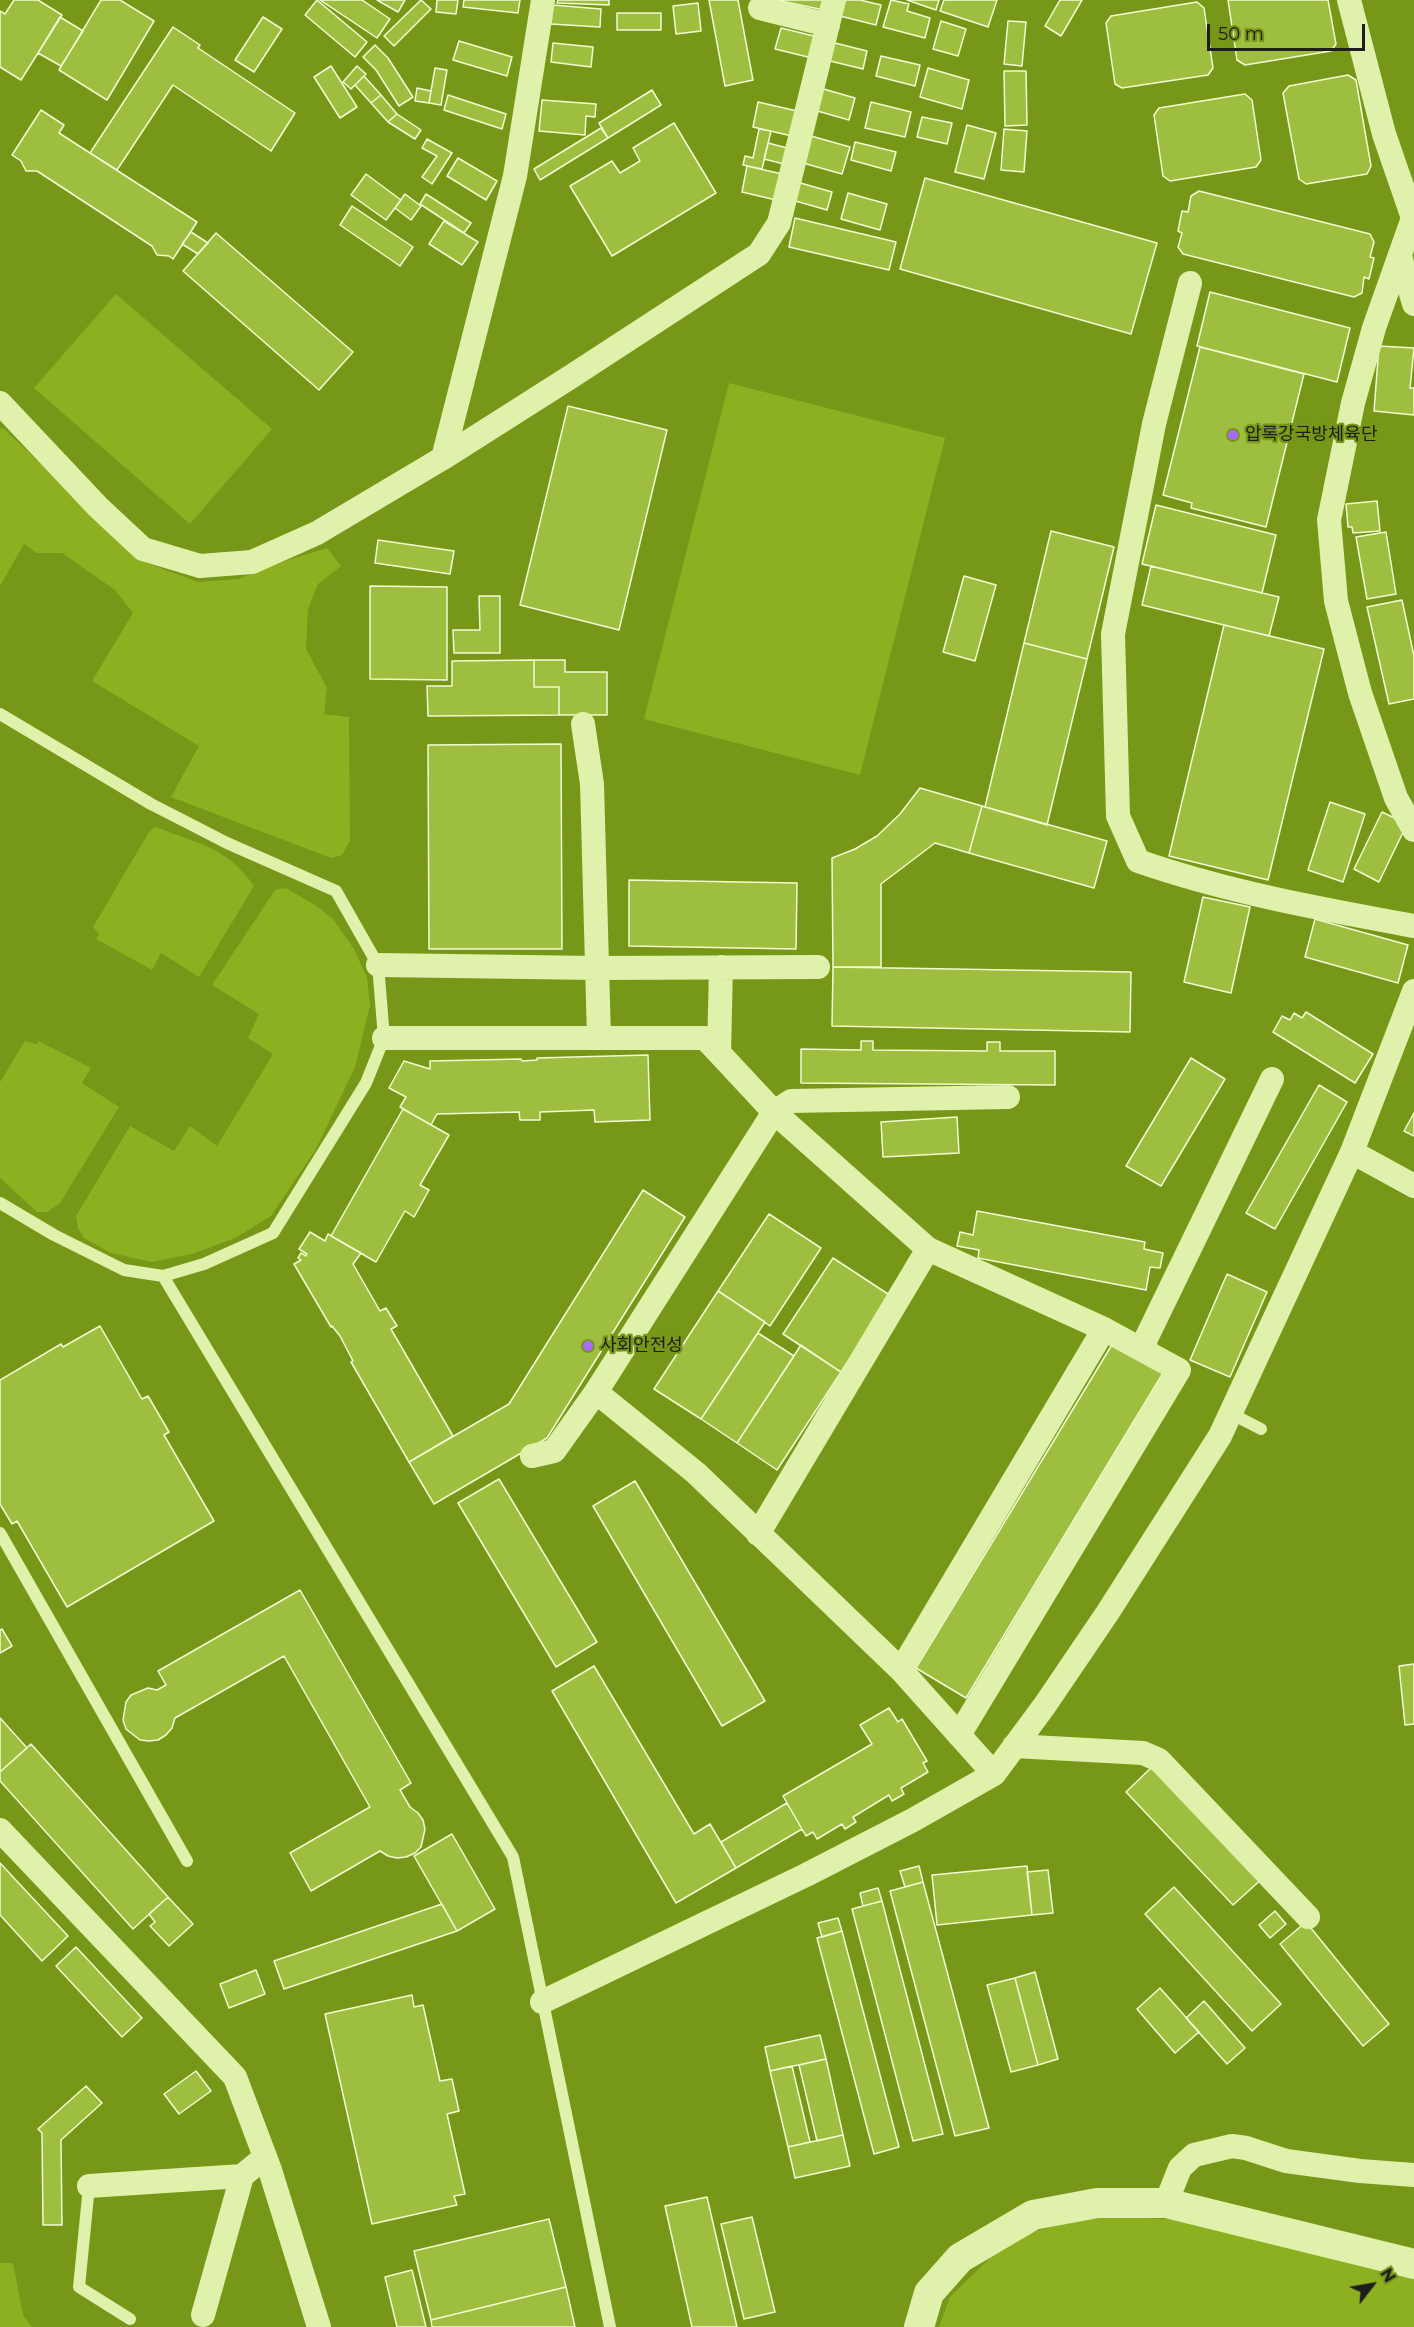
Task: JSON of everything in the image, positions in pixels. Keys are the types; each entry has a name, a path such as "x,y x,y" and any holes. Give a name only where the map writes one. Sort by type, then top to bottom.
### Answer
{"street":[{"path":"442,458 515,177 543,0"},
{"path":"0,403 98,507 143,549 200,566 252,562 317,533 572,376 759,254 778,223 834,0"},
{"path":"1349,0 1384,134 1414,218 1374,328 1353,403 1329,520 1336,601 1360,693 1396,798 1414,830"},
{"path":"760,8 828,25"},
{"path":"1400,256 1414,304"},
{"path":"1191,283 1154,424 1113,634 1118,816 1138,861 1181,876 1414,926"},
{"path":"583,724 592,784 599,1038"},
{"path":"378,965 598,968 818,967"},
{"path":"719,1053 721,967"},
{"path":"542,2002 806,1875 913,1820 994,1774 1108,1612 1220,1436 1352,1152 1414,992"},
{"path":"384,1038 705,1038 774,1112 928,1249 1104,1329 1179,1370 959,1735"},
{"path":"1141,1349 1272,1079"},
{"path":"532,1456 554,1451 596,1392 774,1112 791,1101 1008,1097"},
{"path":"1352,1152 1414,1186"},
{"path":"758,1534 928,1249"},
{"path":"901,1670 1104,1329"},
{"path":"596,1392 696,1473 901,1670 994,1774"},
{"path":"1014,1746 1143,1754 1159,1760 1308,1917"},
{"path":"0,1830 235,2077 265,2157 319,2327"},
{"path":"1166,2203 1180,2168 1194,2155 1232,2146 1246,2148 1286,2161 1360,2171 1414,2175"},
{"path":"203,2315 242,2176 265,2157"},
{"path":"89,2186 242,2176"},
{"path":"919,2327 929,2293 960,2258 1033,2215 1097,2204 1166,2203 1414,2264"}],"lane":[{"path":"0,714 151,804 227,843 336,891 378,965 384,1038 366,1083 273,1233 204,1264 163,1276 124,1270 54,1235 0,1203"},
{"path":"163,1276 513,1857 610,2327"},
{"path":"1230,1413 1261,1429"},
{"path":"0,1533 187,1861"},
{"path":"89,2186 78,2287 130,2319"}],"green space":[{"path":"116,294 272,429 190,524 34,388"},
{"path":"729,383 945,438 860,775 644,719"},
{"path":"3,428 147,563 198,582 238,579 327,548 341,566 318,584 308,609 306,649 327,688 324,714 349,717 350,841 342,855 331,858 171,797 199,746 92,681 133,613 115,590 62,553 37,553 24,544 0,586 0,429"},
{"path":"155,827 198,842 222,854 244,873 254,886 199,977 161,953 152,970 96,939 99,934 93,927 149,832"},
{"path":"286,888 333,919 354,949 367,978 370,1006 355,1067 316,1149 271,1216 235,1238 192,1254 152,1262 111,1253 84,1238 78,1228 76,1216 130,1126 174,1151 190,1126 217,1146 273,1054 248,1038 259,1014 212,985 275,890"},
{"path":"25,1041 37,1044 39,1041 91,1068 82,1083 119,1107 60,1203 47,1212 37,1212 0,1178 0,1082"},
{"path":"1100,2215 1178,2220 1302,2246 1414,2279 1414,2327 939,2327 950,2297 997,2251 1024,2234"},
{"path":"0,2263 13,2263 23,2315 32,2327 0,2327"}],"building":[{"path":"14,0 38,0 62,15 21,80 0,67 0,11 5,14"},
{"path":"101,0 120,0 154,21 107,100 59,70"},
{"path":"317,0 367,42 355,57 305,15"},
{"path":"320,0 362,0 390,19 377,38"},
{"path":"377,0 405,0 398,12"},
{"path":"421,0 431,9 394,46 384,36"},
{"path":"437,0 458,0 456,14 436,12"},
{"path":"464,0 520,0 518,13 463,7"},
{"path":"558,0 609,0 609,5 557,3"},
{"path":"709,0 738,0 753,80 725,86"},
{"path":"776,0 826,0 824,10"},
{"path":"844,0 860,0 881,5 876,25 840,16"},
{"path":"891,0 909,4 907,11 930,18 925,38 883,27"},
{"path":"907,0 939,0 936,10"},
{"path":"944,0 997,0 988,27 940,11"},
{"path":"1060,0 1082,0 1061,36 1045,26"},
{"path":"1228,0 1328,0 1336,44 1331,51 1245,65 1237,60"},
{"path":"1197,2 1204,8 1213,68 1208,75 1122,88 1115,84 1106,23 1111,16"},
{"path":"698,3 701,31 676,34 673,6"},
{"path":"553,5 601,9 600,27 551,24"},
{"path":"617,13 661,13 661,30 617,30"},
{"path":"60,17 83,31 61,66 38,53"},
{"path":"263,17 282,29 254,72 235,60"},
{"path":"941,21 966,29 958,56 933,49"},
{"path":"1008,21 1026,22 1022,66 1004,64"},
{"path":"173,27 200,45 198,48 295,113 271,151 173,85 117,170 90,153"},
{"path":"781,28 818,37 812,58 775,49"},
{"path":"459,41 512,57 507,76 453,60"},
{"path":"831,42 867,51 863,69 826,60"},
{"path":"553,43 593,47 591,67 551,62"},
{"path":"375,45 388,58 413,97 399,106 376,70 363,57"},
{"path":"881,56 920,65 915,86 876,76"},
{"path":"331,66 357,107 340,118 314,77"},
{"path":"357,66 366,74 351,89 343,82"},
{"path":"435,68 447,70 441,105 429,103"},
{"path":"928,68 969,80 962,109 920,97"},
{"path":"1004,71 1026,71 1027,125 1005,126"},
{"path":"1348,75 1356,80 1371,166 1367,174 1306,184 1299,179 1283,93 1289,86"},
{"path":"364,76 381,95 371,103 355,85"},
{"path":"417,88 431,91 429,103 415,101"},
{"path":"820,88 855,98 849,120 814,110"},
{"path":"652,90 661,105 608,138 599,123"},
{"path":"1245,94 1252,100 1261,160 1256,167 1170,181 1163,176 1154,115 1159,108"},
{"path":"381,95 397,114 388,122 371,103"},
{"path":"448,95 506,114 502,129 444,110"},
{"path":"542,100 596,104 595,117 586,116 585,135 539,131"},
{"path":"758,102 797,111 792,136 753,127"},
{"path":"871,102 911,112 905,137 865,128"},
{"path":"41,110 64,125 59,133 197,222 173,259 169,256 157,255 152,246 37,171 26,171 21,161 12,155"},
{"path":"397,114 421,130 415,139 388,122"},
{"path":"922,117 952,123 947,144 917,137"},
{"path":"674,123 716,193 612,256 570,186 612,161 620,173 640,161 633,148"},
{"path":"967,125 996,133 984,179 955,172"},
{"path":"601,128 608,138 540,180 534,169"},
{"path":"759,129 771,131 762,169 743,165 745,156 753,158"},
{"path":"1004,129 1027,131 1024,172 1001,170"},
{"path":"811,136 850,147 842,174 803,163"},
{"path":"427,139 452,153 432,184 422,177 437,156 422,148"},
{"path":"855,142 896,152 891,171 851,160"},
{"path":"768,143 787,148 784,164 764,159"},
{"path":"458,158 497,181 486,200 447,176"},
{"path":"747,166 782,174 776,200 742,192"},
{"path":"366,174 401,200 386,220 351,195"},
{"path":"925,178 1157,243 1131,334 900,269"},
{"path":"797,182 832,192 827,210 792,200"},
{"path":"1199,191 1370,234 1374,242 1370,257 1374,258 1369,279 1364,277 1362,293 1354,297 1183,254 1178,247 1182,233 1178,231 1182,211 1188,212 1191,196"},
{"path":"848,193 887,204 880,230 841,219"},
{"path":"405,194 421,206 411,220 395,208"},
{"path":"426,194 471,223 464,233 420,204"},
{"path":"352,206 413,247 400,266 340,225"},
{"path":"795,218 896,242 889,270 789,247"},
{"path":"444,221 478,242 462,265 429,244"},
{"path":"191,232 208,243 198,254 182,244"},
{"path":"216,233 353,352 319,390 183,271"},
{"path":"1210,292 1350,328 1337,382 1197,346"},
{"path":"1379,346 1414,348 1410,388 1414,388 1414,415 1374,411"},
{"name":"압록강국방체육단","path":"1200,347 1304,374 1266,527 1191,508 1192,503 1163,495"},
{"path":"568,406 667,430 619,630 520,605"},
{"path":"1377,501 1380,531 1353,533 1352,527 1348,527 1346,504"},
{"path":"1156,505 1276,535 1262,593 1142,564"},
{"path":"1051,531 1114,547 1087,659 1024,643"},
{"path":"1386,532 1396,594 1367,599 1356,537"},
{"path":"378,540 454,551 450,574 375,563"},
{"path":"1151,566 1279,597 1269,636 1142,605"},
{"path":"964,576 996,585 975,661 943,652"},
{"path":"370,586 447,587 447,680 370,679"},
{"path":"479,596 500,596 500,653 454,653 453,630 480,630"},
{"path":"1402,600 1414,656 1414,699 1389,704 1367,607"},
{"path":"1224,625 1324,649 1268,880 1169,856"},
{"path":"1024,643 1087,659 1047,825 985,807"},
{"path":"534,660 534,687 559,687 559,715 428,716 427,686 452,686 452,661"},
{"path":"534,660 565,660 565,672 607,672 607,715 559,715 559,687 534,687"},
{"path":"561,744 562,949 429,949 428,745"},
{"path":"920,788 982,806 969,853 935,843 881,884 881,967 833,967 832,858 855,849 877,836 900,814"},
{"path":"1330,802 1365,814 1343,882 1308,870"},
{"path":"982,806 1107,841 1094,888 969,853"},
{"path":"1382,812 1407,824 1379,882 1354,869"},
{"path":"629,880 797,883 796,949 629,946"},
{"path":"1203,897 1250,907 1231,993 1184,982"},
{"path":"1315,919 1408,945 1398,983 1305,957"},
{"path":"833,967 1131,972 1130,1032 832,1026"},
{"path":"1306,1012 1373,1054 1355,1083 1273,1032 1282,1016 1290,1020 1294,1013 1302,1018"},
{"path":"861,1041 873,1041 873,1050 987,1051 987,1042 1000,1042 1000,1051 1055,1051 1055,1085 801,1083 801,1049 861,1050"},
{"path":"648,1055 650,1120 595,1122 594,1110 540,1112 540,1120 520,1120 519,1112 437,1114 431,1125 400,1107 406,1097 389,1088 404,1061 430,1069 430,1061 521,1059 522,1061 537,1060 537,1058"},
{"path":"1191,1058 1225,1079 1161,1186 1126,1166"},
{"path":"1319,1085 1347,1102 1275,1229 1246,1213"},
{"path":"403,1109 449,1135 420,1185 429,1190 414,1217 405,1211 376,1262 331,1236"},
{"path":"1414,1113 1414,1136 1404,1131"},
{"path":"957,1117 959,1153 883,1157 881,1122"},
{"path":"643,1190 685,1217 547,1438 434,1504 409,1462 509,1404"},
{"path":"977,1211 1145,1242 1144,1249 1163,1253 1160,1268 1150,1267 1146,1290 978,1258 979,1250 957,1246 960,1232 973,1235"},
{"path":"769,1214 821,1248 770,1326 718,1291"},
{"path":"310,1232 325,1241 328,1234 361,1253 353,1264 380,1311 386,1308 397,1326 391,1329 453,1436 409,1462 351,1362 353,1361 340,1336 331,1327 294,1264 301,1260 298,1258 301,1253 306,1256 307,1254 299,1249"},
{"path":"833,1258 891,1296 841,1372 783,1334"},
{"path":"1227,1274 1267,1292 1230,1377 1190,1360"},
{"path":"718,1291 765,1322 701,1419 654,1389"},
{"path":"100,1326 142,1399 148,1396 169,1432 164,1435 214,1521 67,1607 17,1521 12,1524 0,1504 0,1380 61,1344 63,1347"},
{"path":"758,1333 794,1356 737,1443 701,1419"},
{"path":"1113,1343 1163,1373 966,1698 916,1668"},
{"path":"801,1345 841,1372 777,1470 737,1443"},
{"path":"499,1479 597,1642 556,1667 458,1503"},
{"path":"635,1481 765,1701 722,1726 593,1506"},
{"path":"300,1590 411,1783 400,1790 410,1807 423,1820 425,1829 421,1847 415,1853 397,1858 380,1851 311,1891 290,1853 370,1807 284,1656 175,1718 172,1728 158,1740 140,1740 126,1729 123,1720 126,1702 131,1695 148,1688 157,1690 166,1685 158,1671"},
{"path":"2,1629 12,1646 0,1653 0,1630"},
{"path":"1414,1664 1414,1724 1405,1725 1399,1666"},
{"path":"594,1666 694,1834 710,1824 736,1868 676,1903 552,1691"},
{"path":"889,1708 898,1722 902,1719 927,1761 923,1763 928,1772 901,1788 904,1794 892,1801 889,1795 853,1817 856,1822 845,1829 842,1824 817,1839 813,1832 806,1836 783,1796 872,1744 860,1725"},
{"path":"0,1718 27,1748 0,1772"},
{"path":"31,1744 168,1897 133,1929 0,1781 0,1772"},
{"path":"1156,1763 1264,1877 1233,1905 1126,1792"},
{"path":"787,1803 802,1829 736,1868 721,1842"},
{"path":"452,1834 495,1909 457,1931 414,1856"},
{"path":"0,1863 68,1936 42,1961 0,1915"},
{"path":"919,1866 923,1882 905,1887 900,1871"},
{"path":"1027,1866 1032,1915 937,1925 932,1875"},
{"path":"1048,1870 1053,1913 1032,1915 1027,1872"},
{"path":"923,1882 989,2128 955,2136 890,1891"},
{"path":"1174,1887 1281,2004 1252,2031 1145,1914"},
{"path":"878,1888 882,1901 863,1906 860,1893"},
{"path":"168,1897 193,1924 169,1946 150,1926 155,1922 149,1914"},
{"path":"882,1901 943,2134 913,2141 852,1909"},
{"path":"442,1904 457,1931 284,1989 274,1961"},
{"path":"1275,1911 1286,1924 1270,1938 1259,1925"},
{"path":"838,1918 842,1931 822,1937 818,1923"},
{"path":"1306,1922 1389,2024 1363,2046 1280,1944"},
{"path":"842,1931 899,2147 874,2154 817,1938"},
{"path":"76,1947 142,2018 122,2037 56,1966"},
{"path":"256,1970 265,1994 229,2008 220,1984"},
{"path":"1035,1972 1058,2059 1038,2065 1015,1978"},
{"path":"1015,1978 1038,2065 1011,2072 987,1985"},
{"path":"1160,1988 1199,2032 1175,2053 1137,2009"},
{"path":"412,1995 414,2007 423,2005 440,2081 452,2079 459,2111 447,2114 465,2194 454,2196 457,2205 372,2224 325,2014"},
{"path":"1204,2001 1245,2048 1227,2064 1186,2018"},
{"path":"820,2035 826,2059 770,2071 765,2047"},
{"path":"826,2059 843,2135 817,2141 799,2065"},
{"path":"792,2066 810,2142 788,2147 770,2071"},
{"path":"196,2071 211,2091 179,2114 164,2094"},
{"path":"86,2086 102,2103 61,2140 62,2225 43,2225 42,2133 38,2129"},
{"path":"843,2135 850,2166 795,2178 788,2147"},
{"path":"707,2197 737,2327 692,2327 665,2206"},
{"path":"752,2217 775,2312 744,2319 721,2224"},
{"path":"549,2219 566,2287 431,2320 414,2251"},
{"path":"412,2270 426,2327 397,2327 385,2277"},
{"path":"566,2287 575,2327 432,2327 431,2320"}],"place":[{"name":"압록강국방체육단","path":"1233,435"},
{"name":"사회안전성","path":"588,1346"}]}
